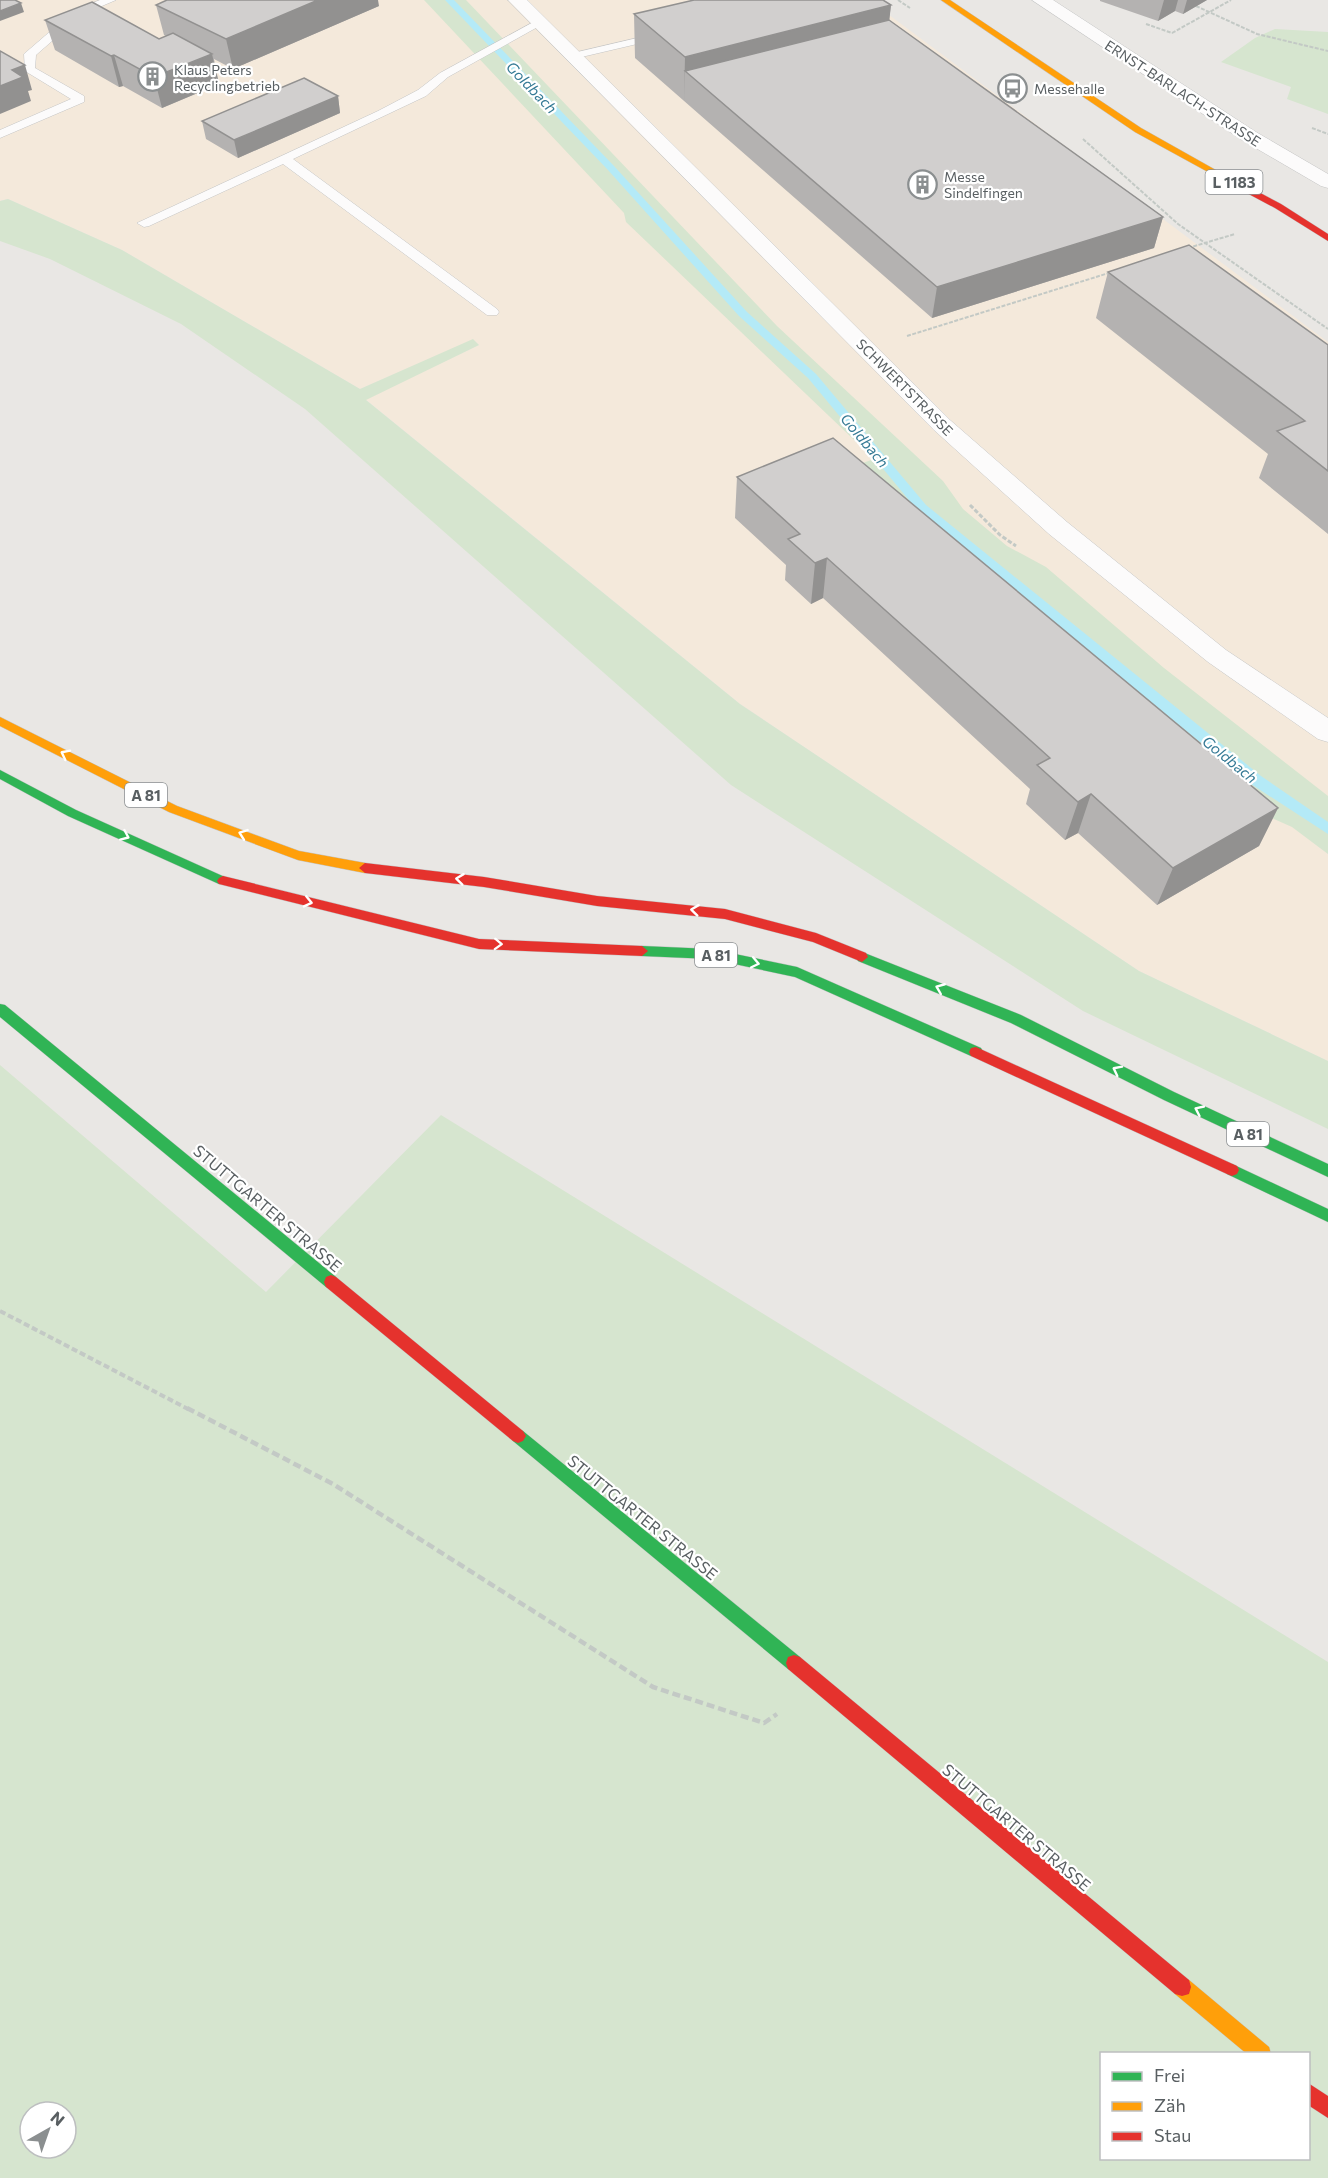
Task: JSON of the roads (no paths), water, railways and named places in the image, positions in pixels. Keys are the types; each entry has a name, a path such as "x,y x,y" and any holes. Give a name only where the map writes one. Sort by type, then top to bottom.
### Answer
{"main road":[{"name":"L 1183","path":"945,0 1138,130 1278,206 1328,238"},
{"name":"A 81","path":"0,721 173,809 298,855 353,867 484,882 597,901 725,914 816,938 1016,1020 1328,1171"},
{"name":"A 81","path":"0,774 72,813 230,884 479,944 711,954 797,972 1149,1130 1328,1216"},
{"name":"STUTTGARTER STRASSE","path":"0,1009 820,1685 1261,2052"},
{"path":"1310,2094 1328,2108"}],"street":[{"name":"SCHWERTSTRASSE","path":"517,0 934,417 1058,528 1217,656 1328,732"},
{"name":"ERNST-BARLACH-STRASSE","path":"1041,0 1249,136 1328,182"}],"lane":[{"path":"0,134 80,99 29,69 30,54 79,12 110,0"},
{"path":"144,223 422,93 444,75 539,22"},
{"path":"573,56 675,33"},
{"path":"285,159 492,312"}],"waterway":[{"name":"Goldbach","path":"449,0 611,168 743,314 812,376 922,508 1256,780 1328,829"}],"place":[{"name":"Klaus Peters Recyclingbetrieb","path":"153,77"},
{"name":"Messehalle","path":"1013,88"},
{"name":"Messe Sindelfingen","path":"923,184"}]}
